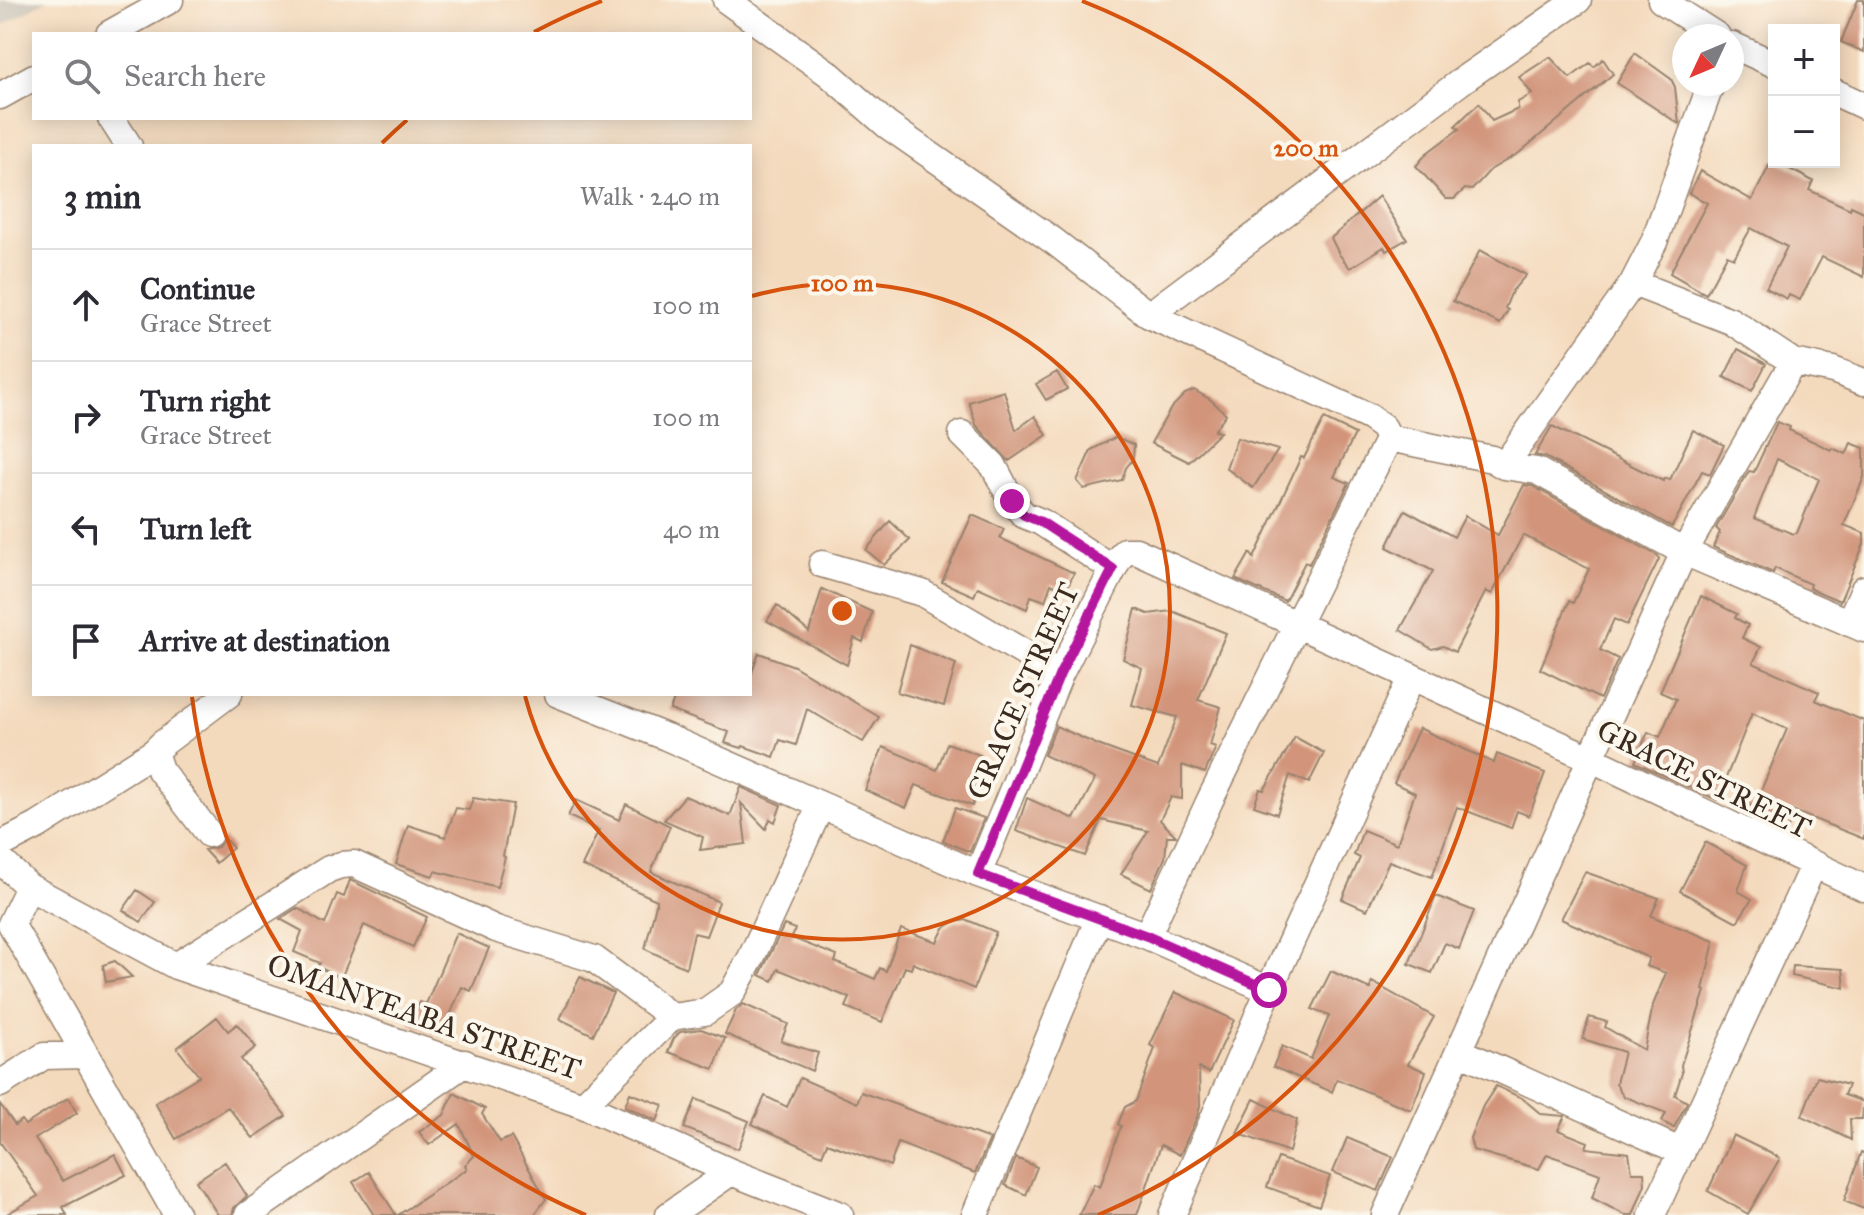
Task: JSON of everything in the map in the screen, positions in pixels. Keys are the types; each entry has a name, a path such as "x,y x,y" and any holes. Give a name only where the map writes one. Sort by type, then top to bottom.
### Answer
{"street":[{"path":"113,32 170,0"},
{"path":"726,0 829,74 887,125 1055,242 1149,315 1369,417 1383,427 1389,438 1537,471 1684,552 1857,626 1864,589"},
{"path":"1149,315 1467,77 1578,0"},
{"path":"1661,0 1698,24"},
{"path":"1744,50 1768,61"},
{"path":"0,96 32,78"},
{"path":"1840,95 1864,106"},
{"path":"1504,466 1633,283 1654,242 1707,96"},
{"path":"112,120 128,144"},
{"path":"1633,283 1731,321 1793,362 1833,370 1864,382"},
{"path":"1385,1215 1684,552 1793,362"},
{"path":"962,434 993,465 1012,501 1024,515 1041,522 1113,569"},
{"path":"1147,936 1210,800 1389,438"},
{"name":"GRACE STREET","path":"978,874 1060,674 1113,569 1125,551 1136,551 1592,759 1864,888"},
{"path":"822,564 922,593 1060,674"},
{"path":"1172,1215 1269,990 1411,678"},
{"path":"0,845 37,826 154,752 226,696"},
{"path":"563,696 628,721 978,874 1147,936 1269,990"},
{"path":"154,752 160,770 209,834"},
{"path":"583,1105 672,1017 705,1012 732,993 821,805"},
{"name":"OMANYEABA STREET","path":"0,860 29,887 176,966 583,1105 731,1172 840,1215"},
{"path":"176,966 329,869 354,864 496,929 594,959 672,1017"},
{"path":"1652,1215 1813,866"},
{"path":"29,887 6,935 86,1055 177,1215"},
{"path":"975,1215 1099,918"},
{"path":"1459,1051 1682,1152"},
{"path":"0,1084 44,1056 86,1055"},
{"path":"248,1215 465,1063"},
{"path":"669,1215 731,1172"}],"shaded area":[{"path":"0,0 47,0 0,27"}],"building":[{"path":"1858,0 1864,0 1864,52 1841,42"},
{"path":"1635,53 1671,79 1679,124 1617,83"},
{"path":"1550,57 1570,78 1590,63 1594,67 1603,59 1613,74 1519,153 1490,170 1472,190 1465,189 1454,199 1446,199 1416,166 1427,153 1459,129 1455,126 1479,103 1492,121 1518,109 1518,102 1532,94 1519,77"},
{"path":"1768,168 1788,168 1813,181 1809,190 1850,209 1851,206 1864,212 1864,277 1822,257 1800,300 1789,295 1787,299 1766,288 1787,247 1751,228 1734,258 1727,255 1706,294 1670,273 1707,203 1689,193 1700,171 1752,200"},
{"path":"1379,196 1407,239 1386,251 1384,247 1350,268 1331,238"},
{"path":"1480,250 1526,275 1512,291 1505,308 1508,310 1500,324 1453,301"},
{"path":"1738,349 1766,364 1752,391 1724,377"},
{"path":"1057,372 1067,389 1046,400 1036,384"},
{"path":"1194,390 1226,414 1214,431 1220,432 1189,462 1151,443 1171,408"},
{"path":"1004,391 1016,430 1035,416 1047,435 1009,461 976,425 969,402"},
{"path":"1324,419 1355,434 1334,477 1349,483 1309,564 1305,562 1285,601 1235,579 1250,553 1254,558 1301,457 1304,458"},
{"path":"1777,422 1831,450 1846,454 1851,443 1864,448 1864,477 1844,525 1864,533 1864,544 1840,601 1809,588 1810,584 1775,568 1773,573 1713,547 1720,532 1716,528 1749,471 1754,472","holes":["1777,459 1819,479 1797,533 1754,518"]},
{"path":"1552,426 1663,481 1664,478 1670,480 1693,430 1724,445 1710,474 1702,471 1672,527 1545,457 1535,455"},
{"path":"1116,437 1134,445 1133,459 1122,480 1084,489 1077,481 1091,450"},
{"path":"1237,438 1278,450 1253,488 1226,468"},
{"path":"1524,485 1532,486 1658,556 1627,625 1614,619 1600,650 1618,659 1600,699 1540,669 1569,601 1573,603 1589,569 1523,535 1492,594 1486,591 1455,652 1443,646 1432,649 1400,630 1433,571 1387,547 1405,510 1454,537 1465,516 1498,535"},
{"path":"972,515 1004,529 1000,538 1074,573 1066,590 1051,584 1045,601 1031,596 1027,609 978,587 974,596 942,582"},
{"path":"890,521 910,540 884,565 866,550"},
{"path":"822,589 872,612 863,642 854,638 847,665 767,621 777,605 809,632"},
{"path":"1701,596 1737,614 1735,618 1748,625 1742,638 1761,647 1753,663 1819,692 1815,700 1864,721 1864,839 1794,811 1786,833 1741,812 1745,804 1754,807 1787,729 1752,713 1717,800 1635,762 1648,732 1660,737 1676,699 1660,692"},
{"path":"1136,609 1148,614 1172,611 1226,633 1198,700 1221,707 1210,745 1216,747 1205,773 1182,765 1182,799 1171,797 1160,820 1176,836 1167,836 1165,858 1151,889 1121,874 1148,831 1101,820 1085,856 1016,831 1027,798 1074,819 1095,779 1044,755 1056,726 1158,767 1177,717 1132,705 1142,668 1123,659"},
{"path":"910,645 956,664 944,706 897,692"},
{"path":"759,653 794,666 879,717 863,742 807,709 796,745 780,740 774,757 725,743 729,732 670,710 675,696 752,696 752,672"},
{"path":"1419,728 1494,763 1497,754 1545,773 1529,816 1517,811 1511,828 1457,807 1432,877 1389,861 1367,910 1342,899 1360,858 1354,855 1363,830 1397,844 1415,793 1394,783"},
{"path":"1295,737 1324,753 1309,783 1290,775 1277,814 1254,806 1260,789 1264,790"},
{"path":"947,743 980,755 975,767 985,771 972,806 916,785 906,808 865,790 883,747 937,770"},
{"path":"741,787 781,805 775,822 770,819 766,829 741,803 746,844 700,850 703,837 664,820 685,796 730,816"},
{"path":"473,798 513,804 497,887 435,871 433,876 396,864 408,825 445,837 456,808 469,810"},
{"path":"576,800 619,820 626,804 670,826 651,872 719,902 706,936 694,933 686,968 645,949 657,900 582,866 599,830 568,816"},
{"path":"955,808 984,818 970,852 943,841"},
{"path":"224,838 233,848 216,863 204,850 218,847"},
{"path":"1705,842 1747,865 1738,891 1752,899 1737,922 1680,891"},
{"path":"1585,872 1659,898 1651,916 1714,941 1705,991 1681,1065 1682,1073 1675,1095 1687,1102 1674,1128 1662,1121 1666,1113 1623,1096 1616,1083 1624,1052 1583,1039 1589,1017 1607,1022 1605,1027 1644,1050 1653,1005 1666,973 1646,966 1649,958 1561,919"},
{"path":"350,880 427,917 413,947 364,925 341,978 318,967 320,963 294,952 302,931 280,919 297,908 325,924 337,894 344,897"},
{"path":"137,890 155,902 141,922 123,910"},
{"path":"1436,896 1474,911 1459,949 1445,943 1432,973 1409,964"},
{"path":"967,920 996,932 974,989 913,963 911,969 905,967 882,1022 846,1007 850,998 778,969 773,981 760,975 784,925 795,929 792,938 837,956 835,962 875,979 880,968 886,971 901,929 937,942 944,928"},
{"path":"456,933 489,948 471,991 462,987 441,1036 410,1024 420,1002 426,1004"},
{"path":"115,961 132,977 106,982 103,965"},
{"path":"1793,966 1843,969 1845,988 1792,976"},
{"path":"1331,971 1370,989 1372,982 1434,1017 1408,1064 1426,1072 1411,1110 1337,1079 1332,1092 1273,1067 1282,1046 1311,1059 1329,1016 1312,1009"},
{"path":"580,977 613,993 593,1035 560,1019"},
{"path":"1175,992 1234,1020 1209,1073 1199,1068 1200,1106 1197,1117 1180,1155 1161,1145 1137,1215 1079,1215 1094,1184 1100,1187 1121,1126 1118,1124 1125,1107 1136,1101 1155,1048 1150,1045"},
{"path":"743,1004 788,1024 781,1041 818,1053 812,1071 725,1034 736,1010"},
{"path":"217,1017 228,1031 237,1024 256,1047 241,1059 286,1116 253,1138 228,1107 176,1139 155,1103 199,1076 177,1048"},
{"path":"701,1029 725,1038 714,1069 668,1052 680,1032"},
{"path":"1817,1077 1848,1085 1844,1095 1864,1102 1862,1119 1850,1119 1851,1140 1802,1116"},
{"path":"800,1078 857,1103 861,1092 990,1139 975,1173 898,1143 890,1166 827,1143 822,1155 752,1124 765,1096 787,1107"},
{"path":"1496,1086 1522,1098 1541,1114 1565,1116 1558,1130 1588,1142 1586,1148 1629,1153 1632,1172 1644,1172 1645,1184 1633,1215 1625,1215 1592,1198 1600,1174 1547,1154 1539,1169 1473,1150 1470,1138 1483,1106"},
{"path":"454,1093 485,1109 482,1114 500,1142 511,1137 546,1199 534,1215 398,1215 467,1169 465,1165 474,1156 459,1124 429,1145 419,1132 444,1115"},
{"path":"630,1093 663,1105 657,1121 625,1106"},
{"path":"68,1098 77,1113 35,1139 63,1181 115,1154 126,1175 63,1207 67,1215 5,1215 38,1196 0,1142 0,1104 15,1125 21,1120 25,1125"},
{"path":"696,1099 749,1121 738,1149 684,1128"},
{"path":"1254,1099 1297,1120 1289,1152 1237,1133"},
{"path":"1733,1135 1780,1158 1748,1214 1708,1191"},
{"path":"1347,1138 1393,1157 1378,1191 1333,1172"},
{"path":"1861,1152 1864,1153 1864,1209 1844,1201"},
{"path":"1016,1158 1037,1167 1026,1195 1005,1185"},
{"path":"1278,1158 1330,1176 1319,1206 1267,1187"},
{"path":"225,1162 247,1196 234,1208 232,1215 218,1215 196,1181"},
{"path":"369,1172 396,1215 374,1215 353,1182"}],"route":[{"path":"1012,501 1024,515 1041,522 1113,569 1060,674 978,874 1147,936 1269,990"}]}
